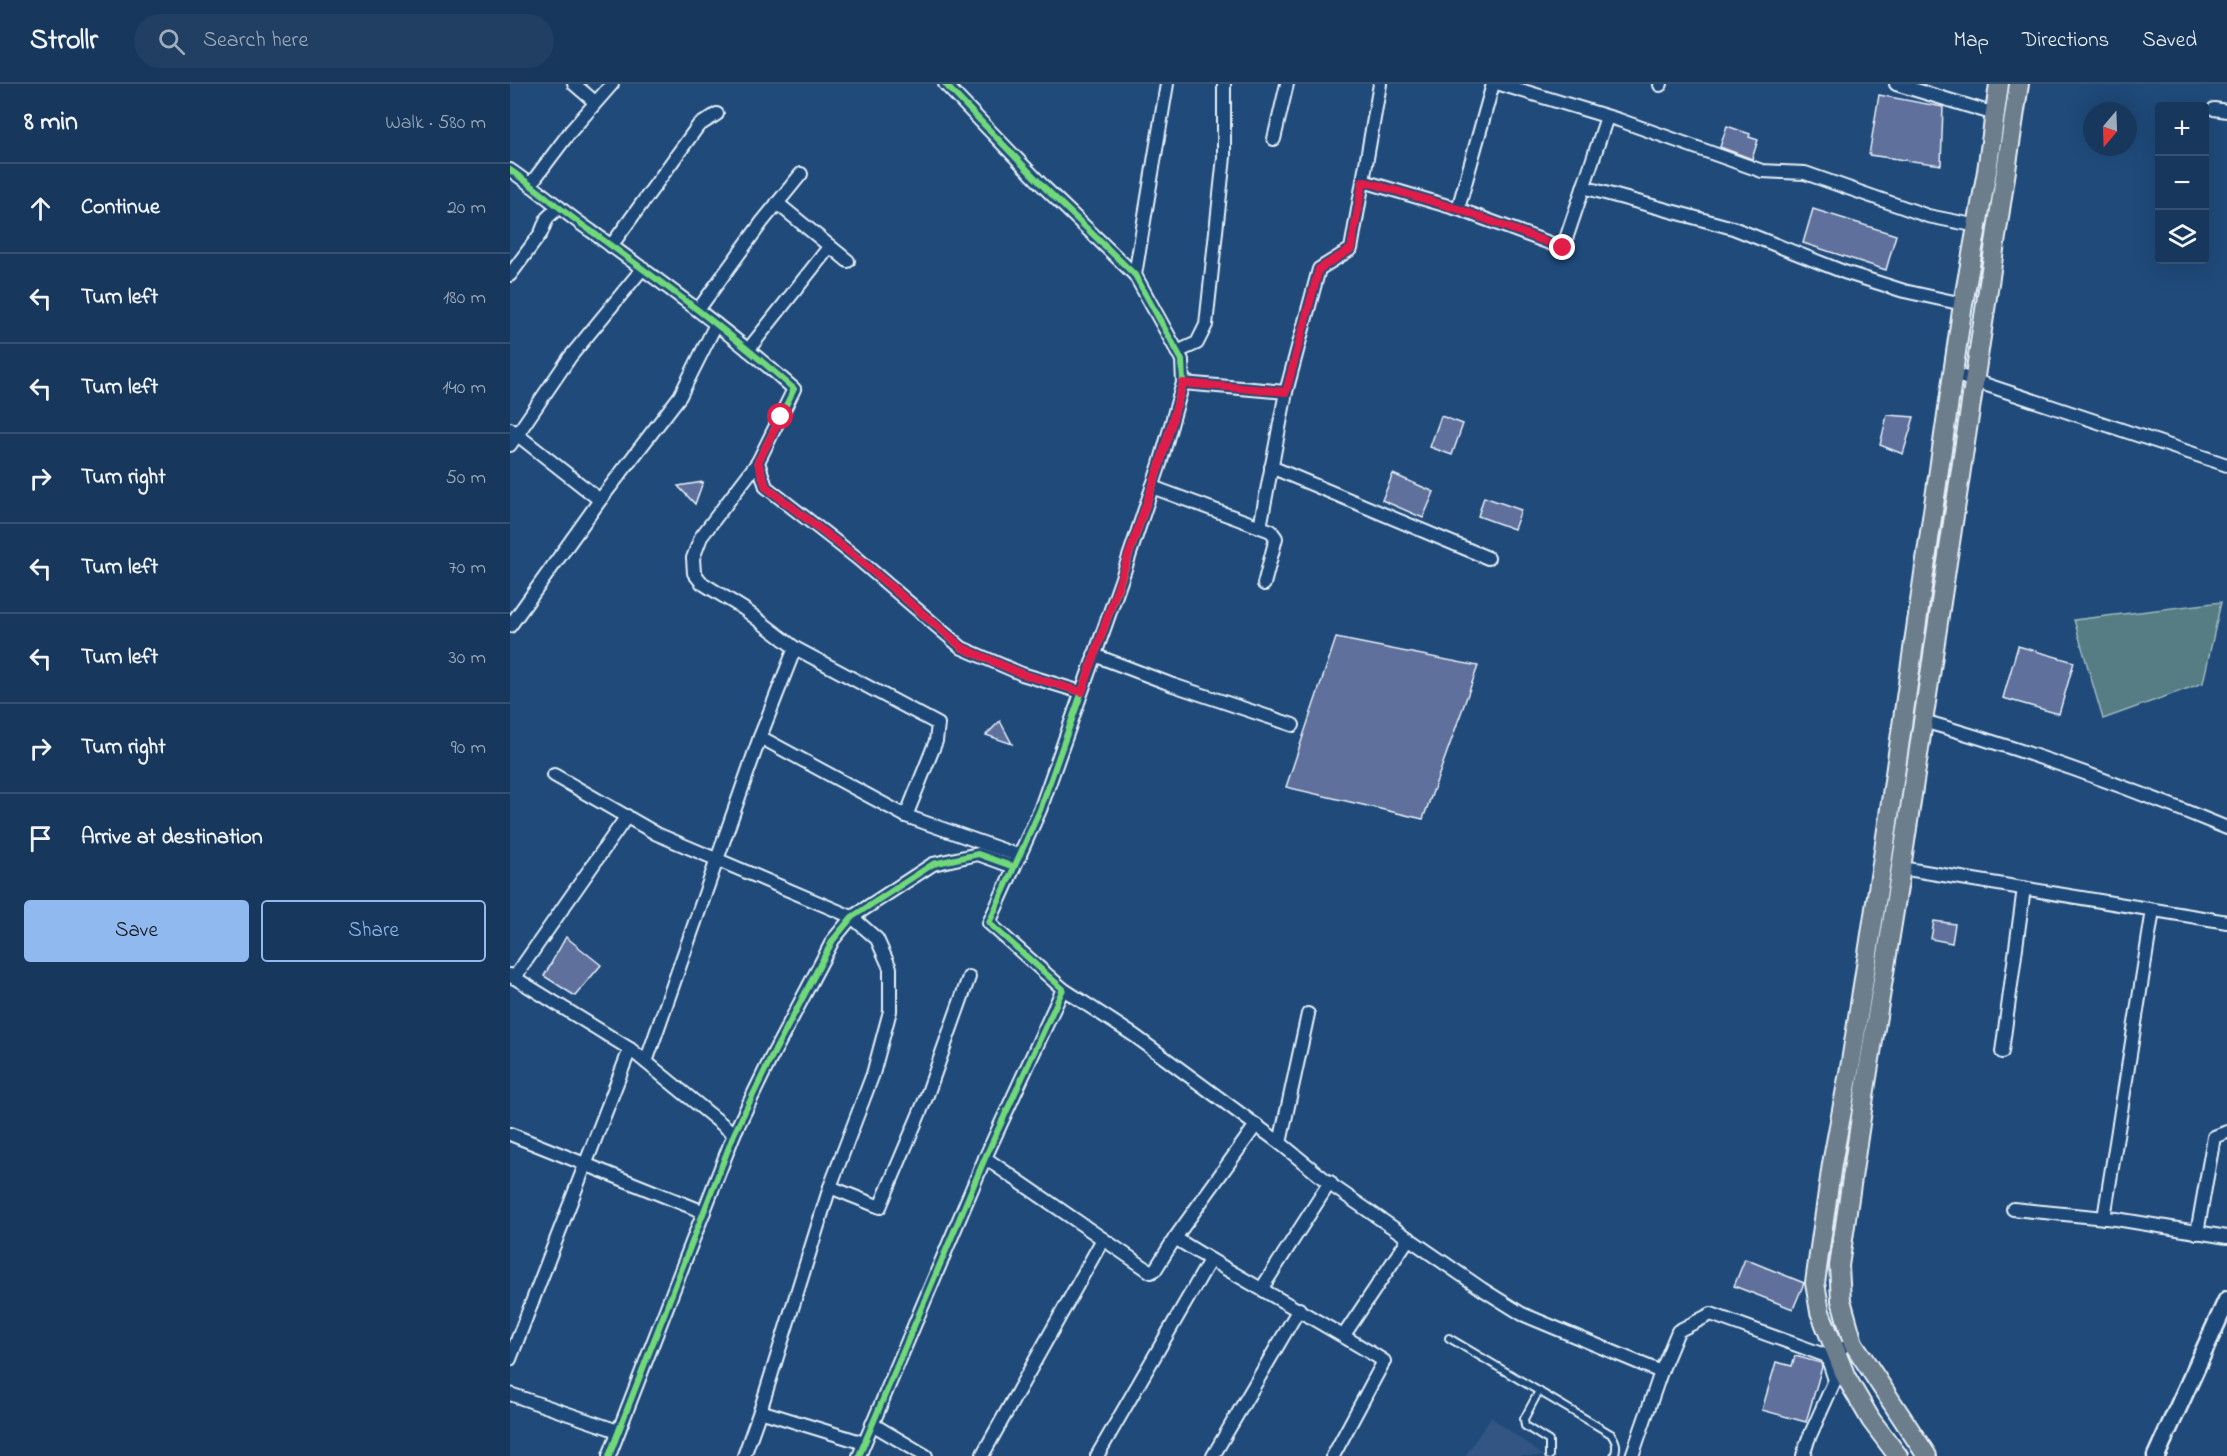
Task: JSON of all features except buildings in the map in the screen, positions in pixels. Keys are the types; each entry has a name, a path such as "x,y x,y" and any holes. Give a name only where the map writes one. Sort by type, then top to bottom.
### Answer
{"main road":[{"path":"1898,1456 1871,1419 1831,1354 1815,1283 1832,1164 1851,1062 1882,864 1963,304 1978,226 1999,84"},
{"path":"1927,1456 1853,1343 1841,1300 1839,1266 2019,84"}],"street":[{"path":"574,84 595,102"},
{"path":"530,185 595,102 612,84"},
{"path":"945,84 1045,188 1135,275 1182,360 1183,383 1152,488 1040,810 989,923 1063,989 1136,1036 1330,1182 1522,1314 1660,1372"},
{"path":"1135,275 1167,84"},
{"path":"1178,352 1197,343 1206,325 1224,158 1224,84"},
{"path":"1274,139 1287,84"},
{"path":"1260,527 1286,392 1319,269 1351,249 1380,84"},
{"path":"1458,209 1493,84"},
{"path":"1500,84 1607,117 1762,171 1805,173 1928,216 1978,226"},
{"path":"1896,84 1995,114"},
{"path":"611,246 699,126 717,114"},
{"path":"1363,181 1458,209 1563,248 1607,117"},
{"path":"510,170 698,310 794,389 758,462 701,537 693,558 694,573 702,583 744,609 795,648 938,724 936,741 906,816"},
{"path":"698,310 801,174"},
{"path":"1583,187 1733,228 1845,272 1904,291 1963,304"},
{"path":"777,203 848,261"},
{"path":"510,275 542,233 547,218 559,207"},
{"path":"748,350 830,246"},
{"path":"600,500 512,436 570,357 642,268"},
{"path":"510,627 600,500 680,396 716,324"},
{"path":"1954,374 2227,465"},
{"path":"1183,383 1286,392"},
{"path":"758,462 766,487 857,558 963,648 1022,674 1082,692"},
{"path":"1271,467 1488,558"},
{"path":"1152,488 1271,531 1276,538 1264,584"},
{"path":"646,1062 760,738 795,648"},
{"path":"1094,655 1173,685 1293,725"},
{"path":"1923,721 2070,768 2175,806 2227,828"},
{"path":"760,738 906,816 1017,861"},
{"path":"554,775 657,834 852,917 877,939 890,968 890,1011 873,1074 830,1186 744,1456"},
{"path":"627,816 512,977 630,1049 734,1134"},
{"path":"609,1456 734,1134 833,940 852,917 933,864 978,855 1017,861"},
{"path":"1901,868 2227,922"},
{"path":"2002,1052 2024,888"},
{"path":"2104,1218 2153,910"},
{"path":"830,1186 880,1207 927,1098 969,977"},
{"path":"859,1456 985,1158 1063,989"},
{"path":"1280,1143 1308,1014"},
{"path":"510,1359 630,1049"},
{"path":"985,1158 1151,1272 1155,1270 1175,1238 1256,1125"},
{"path":"2198,1233 2214,1137 2227,1132"},
{"path":"510,1134 704,1212"},
{"path":"1262,1288 1330,1182"},
{"path":"2013,1209 2104,1218 2227,1238"},
{"path":"1175,1238 1384,1360 1334,1456"},
{"path":"1344,1335 1409,1238"},
{"path":"983,1456 1102,1239"},
{"path":"1097,1456 1210,1260"},
{"path":"2156,1456 2227,1300"},
{"path":"1213,1456 1299,1309"},
{"path":"1632,1456 1660,1372 1678,1331 1711,1314 1831,1354 1853,1343"},
{"path":"1803,1456 1835,1380 1831,1354"},
{"path":"510,1394 618,1431"},
{"path":"760,1411 864,1443"},
{"path":"872,1424 926,1456"}],"lane":[{"path":"1449,1338 1611,1434 1616,1441 1614,1456"},
{"path":"1539,1391 1524,1419 1525,1426 1549,1441 1550,1456"}],"shaded area":[{"path":"1491,1417 1544,1456 1465,1456"}],"green space":[{"path":"2221,602 2203,683 2103,719 2074,620"}],"cycle path":[{"path":"859,1456 985,1158 1063,989 989,923 1040,810 1122,578 1160,464 1183,383 1182,360 1135,275 1045,188 945,84"},
{"path":"510,170 695,308 794,389 758,462 766,487 857,558 962,648 1022,674 1081,692"},
{"path":"609,1456 734,1134 833,940 852,917 933,864 978,854 1014,867"}],"route":[{"path":"781,417 758,462 766,487 857,558 915,610 963,648 1022,674 1082,692 1160,464 1183,383 1286,392 1319,269 1351,249 1363,181 1458,209 1563,248"}]}
